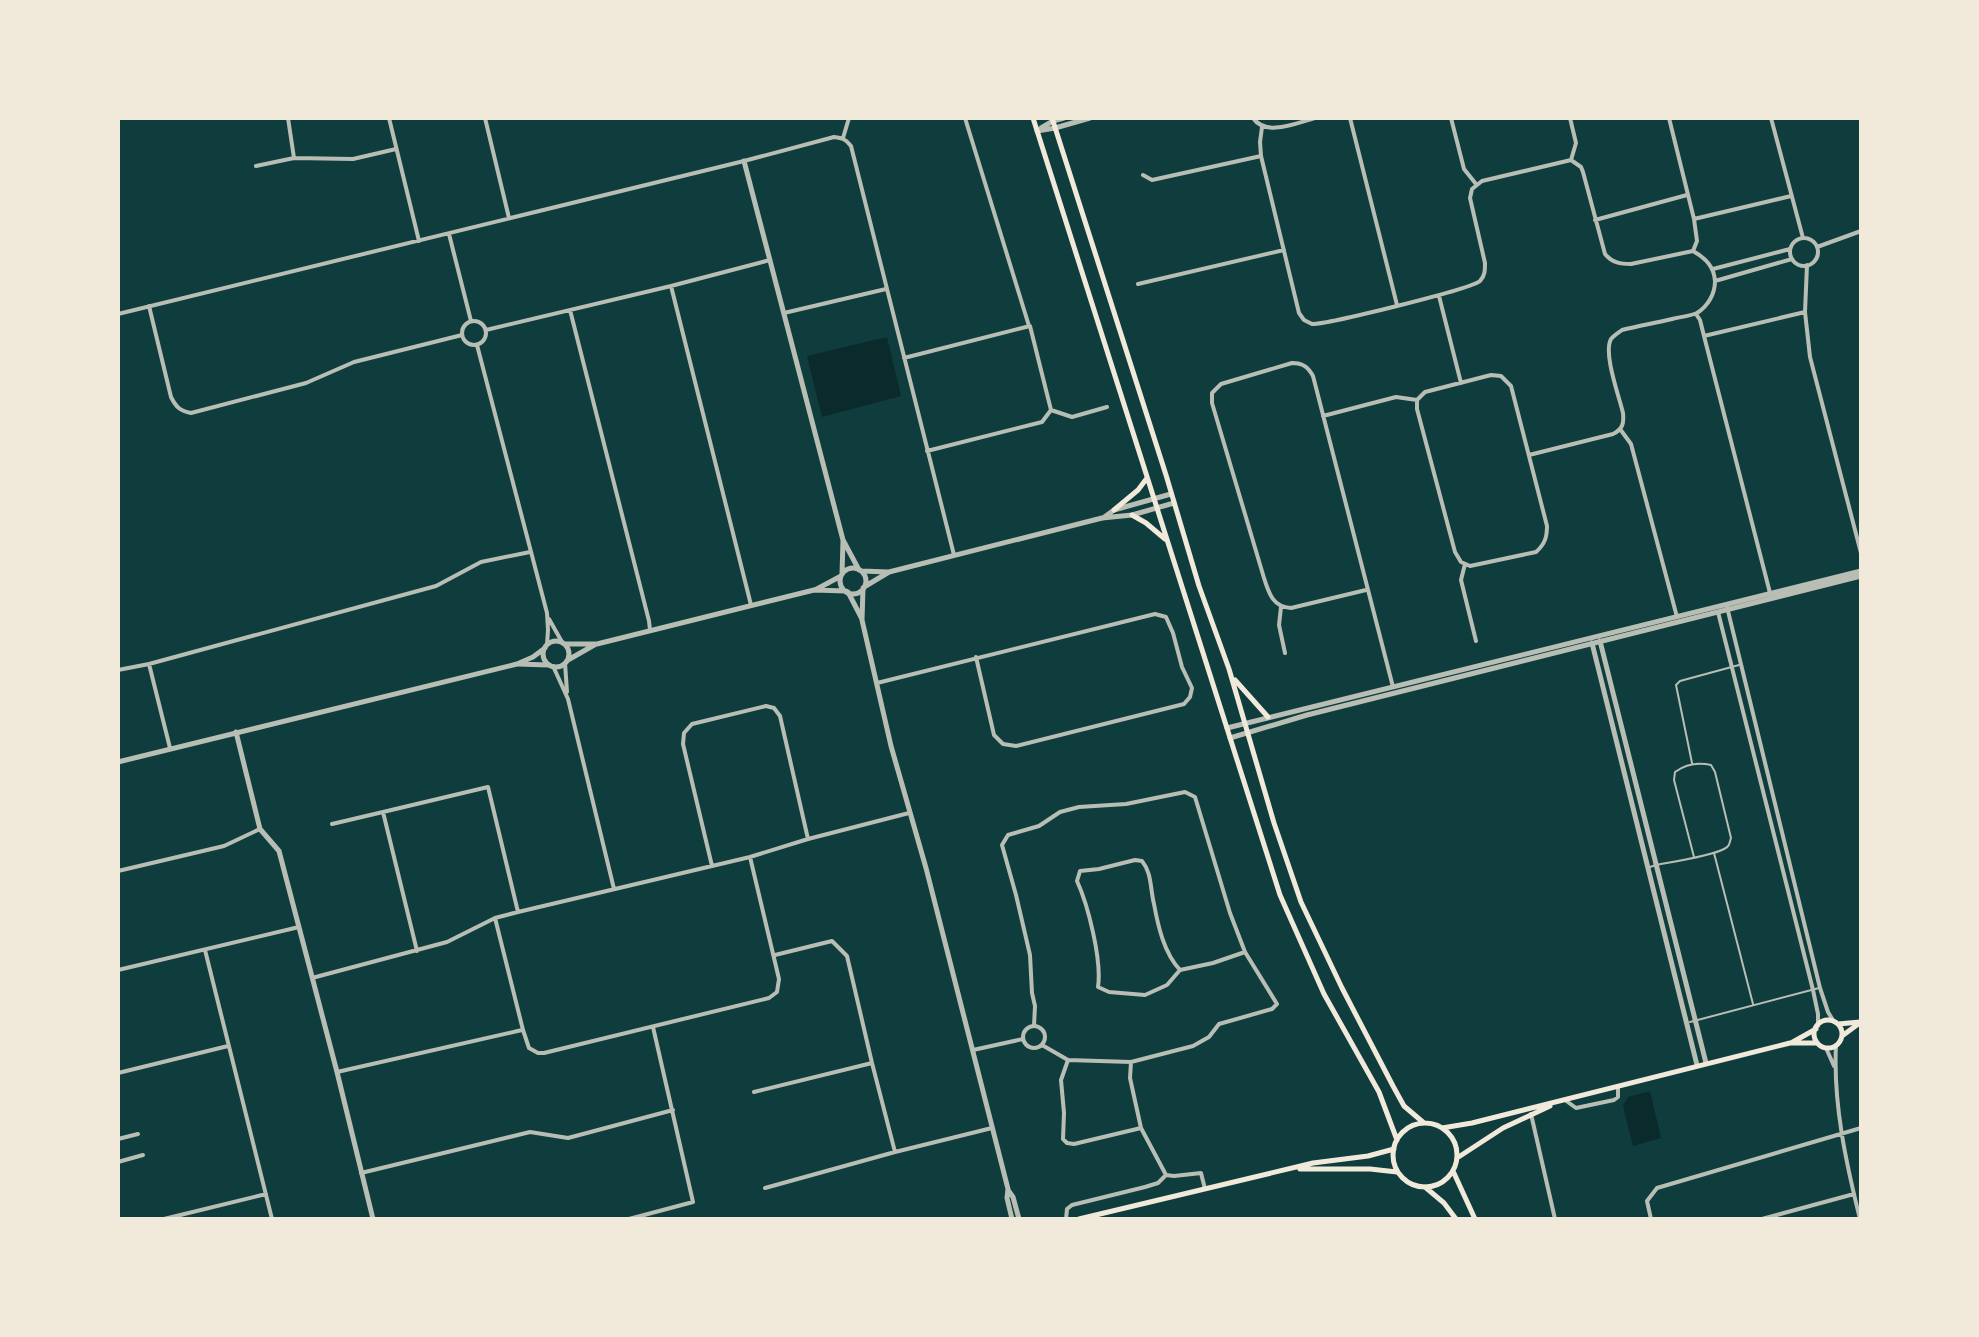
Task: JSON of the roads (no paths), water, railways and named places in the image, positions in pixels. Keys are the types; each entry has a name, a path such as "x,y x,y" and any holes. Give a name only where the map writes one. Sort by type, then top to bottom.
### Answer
{"main road":[{"path":"1033,118 1286,909 1324,994 1379,1092 1397,1140"},
{"path":"1053,122 1301,902 1404,1106 1424,1123 1442,1128 1472,1123 1790,1043 1817,1043 1826,1048 1836,1045 1861,1022"},
{"path":"1114,510 1147,478"},
{"path":"1132,515 1166,540"},
{"path":"1231,676 1268,717"},
{"path":"1790,1043 1825,1021 1861,1022"},
{"path":"1835,1023 1842,1037"},
{"path":"1817,1027 1814,1034 1817,1043"},
{"path":"1457,1158 1503,1128 1565,1100"},
{"path":"1424,1123 1407,1129 1397,1140 1394,1161 1398,1172 1409,1183 1424,1187 1444,1203 1456,1219"},
{"path":"1424,1187 1441,1183 1453,1171 1457,1158 1455,1143 1442,1128"},
{"path":"1079,1219 1313,1163 1368,1156 1394,1149"},
{"path":"1290,1169 1398,1172"},
{"path":"1453,1171 1475,1219"}],"street":[{"path":"288,118 294,158"},
{"path":"389,118 419,241"},
{"path":"485,118 509,218"},
{"path":"845,139 849,118"},
{"path":"965,118 1030,326 1051,410"},
{"path":"1037,131 1064,118"},
{"path":"1053,122 1090,118"},
{"path":"1253,118 1262,127 1273,128 1315,118"},
{"path":"1350,118 1397,305"},
{"path":"1451,118 1464,169 1476,184"},
{"path":"1570,118 1576,143 1571,160"},
{"path":"1669,118 1694,219 1697,241 1693,251"},
{"path":"1771,118 1803,238"},
{"path":"1262,127 1261,156 1299,313 1308,323 1317,324 1475,284 1485,272 1485,258 1470,198 1476,184 1571,160 1583,172 1605,254 1618,263 1631,264 1693,251 1713,269 1713,294 1696,314 1622,330 1612,336 1610,357 1623,413 1620,429 1613,434 1529,455"},
{"path":"118,314 834,137 845,139 851,146 954,555"},
{"path":"256,166 294,158 353,159 396,149"},
{"path":"1143,175 1152,180 1261,156"},
{"path":"744,161 843,540 865,579 862,620"},
{"path":"1595,220 1687,195"},
{"path":"1694,219 1791,196"},
{"path":"1817,247 1861,231"},
{"path":"449,233 471,321"},
{"path":"1803,238 1817,247 1817,256 1807,265 1798,264 1792,259 1790,249 1795,241 1803,238"},
{"path":"1713,269 1790,249"},
{"path":"1138,284 1284,250"},
{"path":"1715,281 1792,259"},
{"path":"486,330 770,260"},
{"path":"1807,265 1805,312 1810,357 1861,553"},
{"path":"671,286 751,605"},
{"path":"784,313 887,288"},
{"path":"1439,295 1461,383"},
{"path":"149,306 171,397 181,411 191,413 306,383 354,362 462,335"},
{"path":"570,310 650,630"},
{"path":"1704,336 1805,312"},
{"path":"1696,314 1770,596"},
{"path":"471,321 480,322 486,330 486,338 477,345 469,344 462,335 463,327 471,321"},
{"path":"904,358 1030,326"},
{"path":"477,345 547,613 544,659 552,666 568,699"},
{"path":"1366,590 1291,608 1281,607 1273,601 1211,398 1221,384 1292,363 1306,366 1313,376 1393,690"},
{"path":"1491,375 1505,378 1512,390 1547,526 1544,544 1536,552 1476,566 1465,564 1458,558 1417,400 1425,392 1491,375"},
{"path":"1323,416 1396,397 1417,400"},
{"path":"1051,410 1072,417 1107,407"},
{"path":"927,451 1042,422 1051,410"},
{"path":"1620,429 1631,444 1677,619"},
{"path":"1102,518 1114,510 1171,494"},
{"path":"814,590 856,593 889,572 1174,503"},
{"path":"843,540 841,585 862,620 891,746 926,868 1008,1189 1019,1219"},
{"path":"118,670 436,586 481,562 530,552"},
{"path":"1465,564 1461,580 1476,641"},
{"path":"517,664 558,667 597,644 814,590 850,568 889,572"},
{"path":"1227,728 1861,574"},
{"path":"1281,607 1279,625 1285,653"},
{"path":"1727,607 1820,988 1835,1023"},
{"path":"1717,610 1813,990 1817,1027"},
{"path":"547,613 569,652 566,662 568,699 614,889"},
{"path":"877,683 976,657 1155,614 1166,617 1192,688 1184,704 1016,746 1003,744 994,735 976,657"},
{"path":"1599,640 1706,1063"},
{"path":"118,762 517,664 533,657 554,641 597,644"},
{"path":"1592,641 1697,1065"},
{"path":"149,664 170,748"},
{"path":"1230,738 1393,690"},
{"path":"712,866 683,744 684,733 692,724 766,706 774,708 780,716 808,839"},
{"path":"236,732 260,829 279,851 373,1219"},
{"path":"332,824 488,787 518,912"},
{"path":"1024,1039 1031,1047 1042,1045 1068,1060 1131,1062 1193,1046 1209,1037 1219,1024 1272,1009 1277,1004 1245,952 1195,797 1185,792 1126,804 1079,807 1060,812 1039,826 1008,835 1002,845 1030,955 1034,1026"},
{"path":"383,812 417,951"},
{"path":"312,978 447,942 495,918 750,857 909,813"},
{"path":"118,871 224,846 260,829"},
{"path":"495,918 529,1048 544,1053 653,1027 769,998 780,987 750,857"},
{"path":"1180,970 1166,949 1149,869 1142,861 1080,871 1077,881 1098,963 1098,987 1109,992 1145,995 1167,985 1180,970 1245,952"},
{"path":"118,970 299,927"},
{"path":"774,955 832,941 847,956 895,1152"},
{"path":"205,950 272,1219"},
{"path":"1674,970 1681,968"},
{"path":"629,1219 693,1202 653,1027"},
{"path":"1024,1039 1027,1029 1039,1027 1044,1033 1042,1045"},
{"path":"337,1072 523,1030"},
{"path":"971,1051 1024,1039"},
{"path":"1836,1045 1835,1068 1843,1133 1860,1219"},
{"path":"118,1073 229,1046"},
{"path":"1826,1048 1835,1068"},
{"path":"1068,1060 1061,1080 1063,1139 1067,1143 1141,1128"},
{"path":"1131,1062 1130,1078 1141,1128 1166,1175"},
{"path":"754,1092 872,1063"},
{"path":"1565,1100 1576,1108 1614,1100 1618,1097 1618,1086"},
{"path":"361,1173 530,1132 568,1138 673,1110"},
{"path":"1531,1114 1555,1219"},
{"path":"765,1188 992,1128"},
{"path":"1651,1219 1647,1201 1657,1188 1861,1128"},
{"path":"118,1139 138,1134"},
{"path":"118,1162 143,1155"},
{"path":"1166,1175 1201,1173 1205,1189"},
{"path":"1066,1219 1067,1209 1072,1205 1158,1183 1166,1175"},
{"path":"1008,1189 1012,1219"},
{"path":"164,1219 266,1194"},
{"path":"1762,1219 1854,1194"}],"lane":[{"path":"1692,764 1676,685 1680,681 1741,664"},
{"path":"1648,867 1694,857 1714,852 1729,844 1731,838 1715,772 1711,765 1702,763 1675,772 1674,780 1694,857"},
{"path":"1714,852 1753,1004"},
{"path":"1687,1022 1820,988"}],"water":[{"path":"887,337 901,396 822,417 807,356"},
{"path":"1650,1091 1661,1138 1633,1146 1623,1106 1628,1097"}]}
